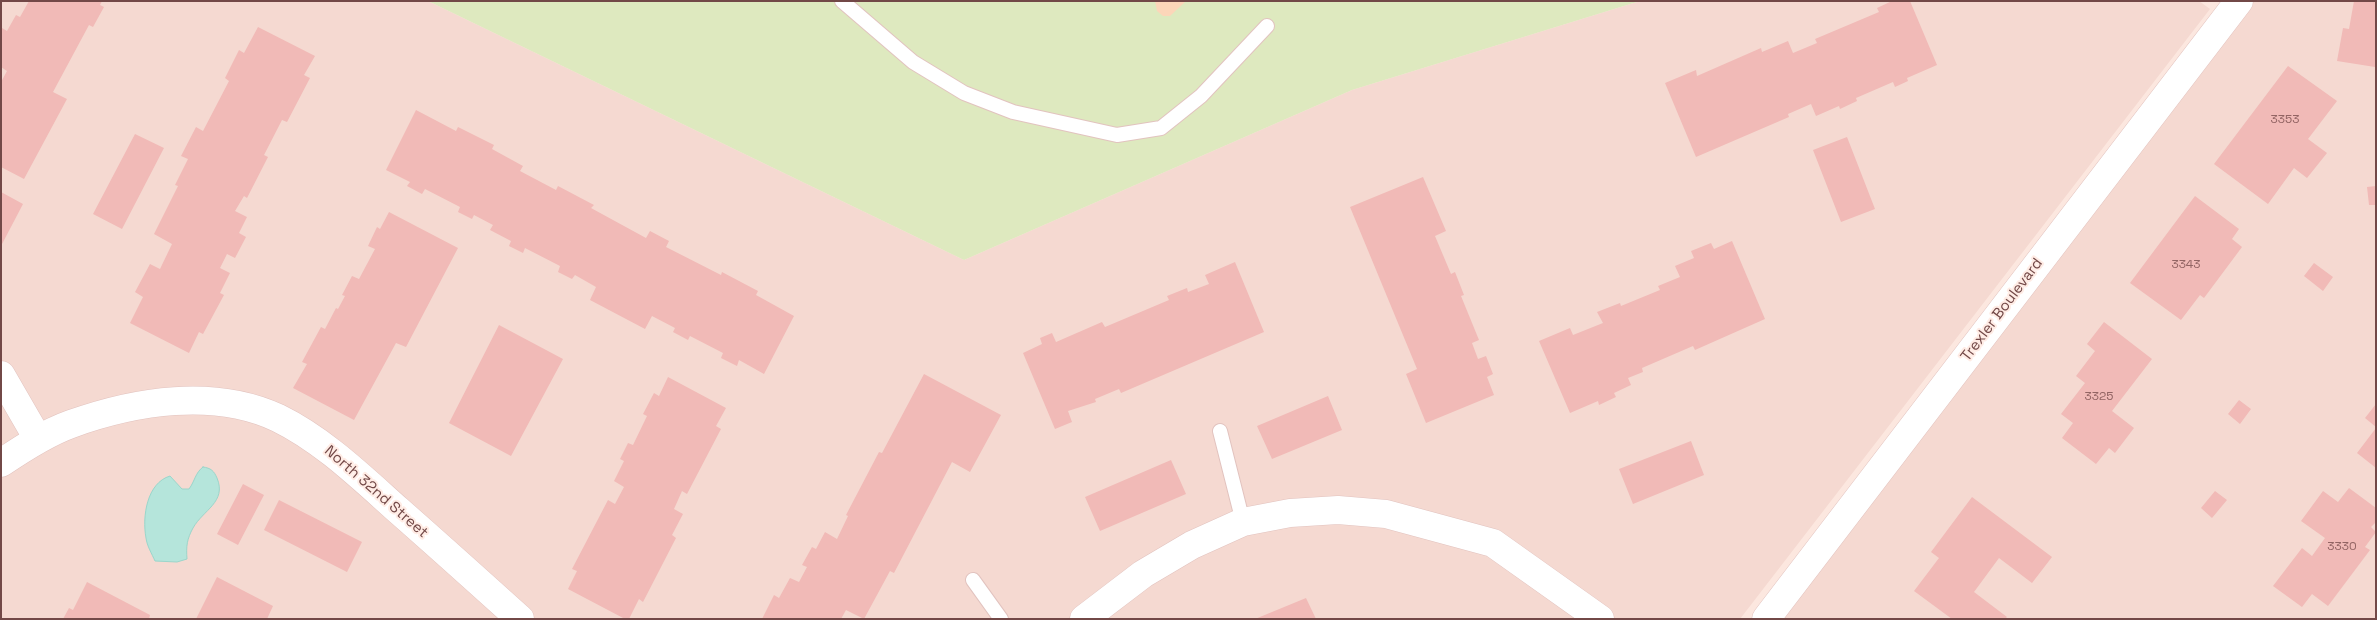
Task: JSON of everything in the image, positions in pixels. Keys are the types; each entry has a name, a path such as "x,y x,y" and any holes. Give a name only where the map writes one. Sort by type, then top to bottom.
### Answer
{"street":[{"name":"Trexler Boulevard","path":"1766,619 2239,1"},
{"path":"1,375 38,439"},
{"name":"North 32nd Street","path":"1,463 38,439 70,424 115,411 155,403 198,401 236,404 278,418 328,449 520,619"},
{"path":"1084,619 1143,574 1192,546 1243,522 1290,513 1338,510 1386,514 1493,543 1600,619"}],"lane":[{"path":"842,1 913,62 964,93 1013,112 1117,135 1161,128 1201,96 1267,26"},
{"path":"1220,431 1243,522"},
{"path":"973,580 1001,619"}],"shaded area":[{"path":"1,1 428,1 964,260 1352,90 1640,1 2199,1 2210,9 1740,619 1,619"},
{"path":"2248,1 2376,1 2376,619 1782,619"}],"green space":[{"path":"428,1 1640,1 1352,90 964,260"}],"sand":[{"path":"1155,1 1186,1 1170,16 1163,16 1157,11"}],"water":[{"path":"203,467 215,473 219,493 216,500 191,532 187,543 187,559 177,562 155,561 147,544 145,529 146,511 151,493 162,480 170,476 182,489 189,489 198,472"}],"building":[{"path":"29,1 102,1 100,5 104,7 93,27 89,25 53,92 67,99 24,179 1,167 1,82 7,71 1,67 1,30 2,28 7,31 16,15 20,17"},
{"path":"1892,1 1910,1 1937,65 1907,78 1908,81 1895,87 1893,82 1856,98 1857,101 1840,109 1839,106 1816,116 1811,104 1788,114 1789,117 1696,157 1665,83 1696,70 1697,76 1761,48 1762,52 1788,41 1793,53 1817,43 1815,39 1879,12 1877,8"},
{"path":"2354,1 2376,1 2375,67 2337,61 2343,28 2349,29"},
{"path":"258,27 315,56 304,75 310,78 287,122 282,120 264,155 268,157 247,198 244,196 235,211 247,217 239,233 246,237 235,258 227,254 220,268 230,273 220,293 224,295 203,334 199,332 189,353 130,323 143,297 135,292 150,264 160,269 172,244 154,234 178,186 175,185 188,159 181,156 196,127 203,131 229,81 225,78 239,50 244,53"},
{"path":"2288,66 2337,101 2308,139 2327,153 2307,178 2294,168 2268,204 2214,164"},
{"path":"416,110 456,131 458,127 494,145 492,149 523,166 520,171 556,190 558,186 594,205 591,208 646,238 650,231 669,241 666,247 721,275 722,272 758,291 756,295 794,316 764,374 739,360 737,366 721,358 723,353 690,336 688,340 673,332 675,328 652,316 645,329 590,300 596,287 575,275 572,279 558,272 560,266 525,248 523,253 509,246 511,241 490,230 493,225 474,215 472,219 458,212 460,207 425,189 422,194 407,186 410,182 386,170"},
{"path":"135,134 164,148 122,229 93,214"},
{"path":"1847,137 1875,209 1841,222 1813,150"},
{"path":"1423,177 1446,231 1435,236 1451,274 1455,272 1464,295 1461,296 1479,340 1472,343 1478,359 1486,356 1493,374 1487,377 1494,395 1426,423 1406,374 1417,369 1350,207"},
{"path":"2376,186 2376,205 2369,205 2367,187"},
{"path":"1,192 23,204 1,246"},
{"path":"2195,196 2239,229 2232,239 2242,247 2204,298 2200,295 2181,320 2130,283"},
{"path":"389,212 458,248 406,347 396,343 354,420 293,388 307,364 302,362 321,327 325,329 336,308 338,309 345,296 342,295 352,276 359,279 375,249 368,246 377,227 380,229"},
{"path":"1732,241 1765,319 1695,350 1693,346 1642,368 1643,372 1628,378 1631,385 1614,393 1616,397 1599,405 1598,401 1570,413 1539,341 1570,328 1573,335 1603,323 1597,312 1620,303 1621,306 1660,290 1658,286 1680,277 1675,266 1694,258 1691,251 1711,243 1714,249"},
{"path":"1235,262 1264,332 1121,393 1119,389 1095,399 1096,402 1068,411 1072,422 1055,429 1023,353 1042,344 1040,338 1052,333 1056,342 1102,322 1105,327 1169,300 1167,296 1187,288 1188,292 1209,284 1205,275"},
{"path":"2314,263 2333,277 2323,291 2304,276"},
{"path":"2104,322 2152,359 2112,411 2134,428 2115,453 2109,448 2096,464 2062,438 2073,423 2061,414 2085,383 2076,376 2095,351 2087,344"},
{"path":"499,325 563,359 511,456 449,423"},
{"path":"924,374 1001,415 970,472 952,462 894,573 890,571 864,619 846,610 841,619 762,619 774,595 779,598 790,578 799,582 807,567 802,565 812,547 816,549 825,532 837,539 848,516 846,515 879,452 882,453"},
{"path":"668,377 726,408 716,426 721,429 687,494 682,491 674,509 683,514 672,535 676,538 643,602 639,599 629,619 625,619 568,589 577,571 572,569 608,500 615,504 624,487 614,481 624,461 620,459 628,443 633,445 647,416 643,414 654,393 659,396"},
{"path":"1328,396 1342,430 1272,459 1257,426"},
{"path":"2239,400 2251,409 2240,424 2228,414"},
{"path":"2376,404 2376,427 2365,418"},
{"path":"2376,428 2376,468 2357,453"},
{"path":"1691,441 1704,475 1633,504 1619,469"},
{"path":"1171,460 1186,494 1100,531 1085,497"},
{"path":"243,484 264,495 238,545 217,534"},
{"path":"2349,488 2376,508 2376,522 2371,527 2376,532 2365,547 2370,550 2328,606 2312,594 2302,607 2273,586 2302,548 2312,556 2325,538 2301,521 2323,491 2338,502"},
{"path":"2215,491 2227,500 2212,518 2201,508"},
{"path":"1972,497 2052,557 2032,583 1999,558 1974,592 2007,617 2005,619 1952,619 1914,591 1939,558 1931,552"},
{"path":"279,500 362,542 347,572 264,530"},
{"path":"217,577 273,606 267,619 196,619"},
{"path":"87,582 150,615 149,619 63,619 69,608 73,610"},
{"path":"1306,598 1316,619 1255,619"}]}
